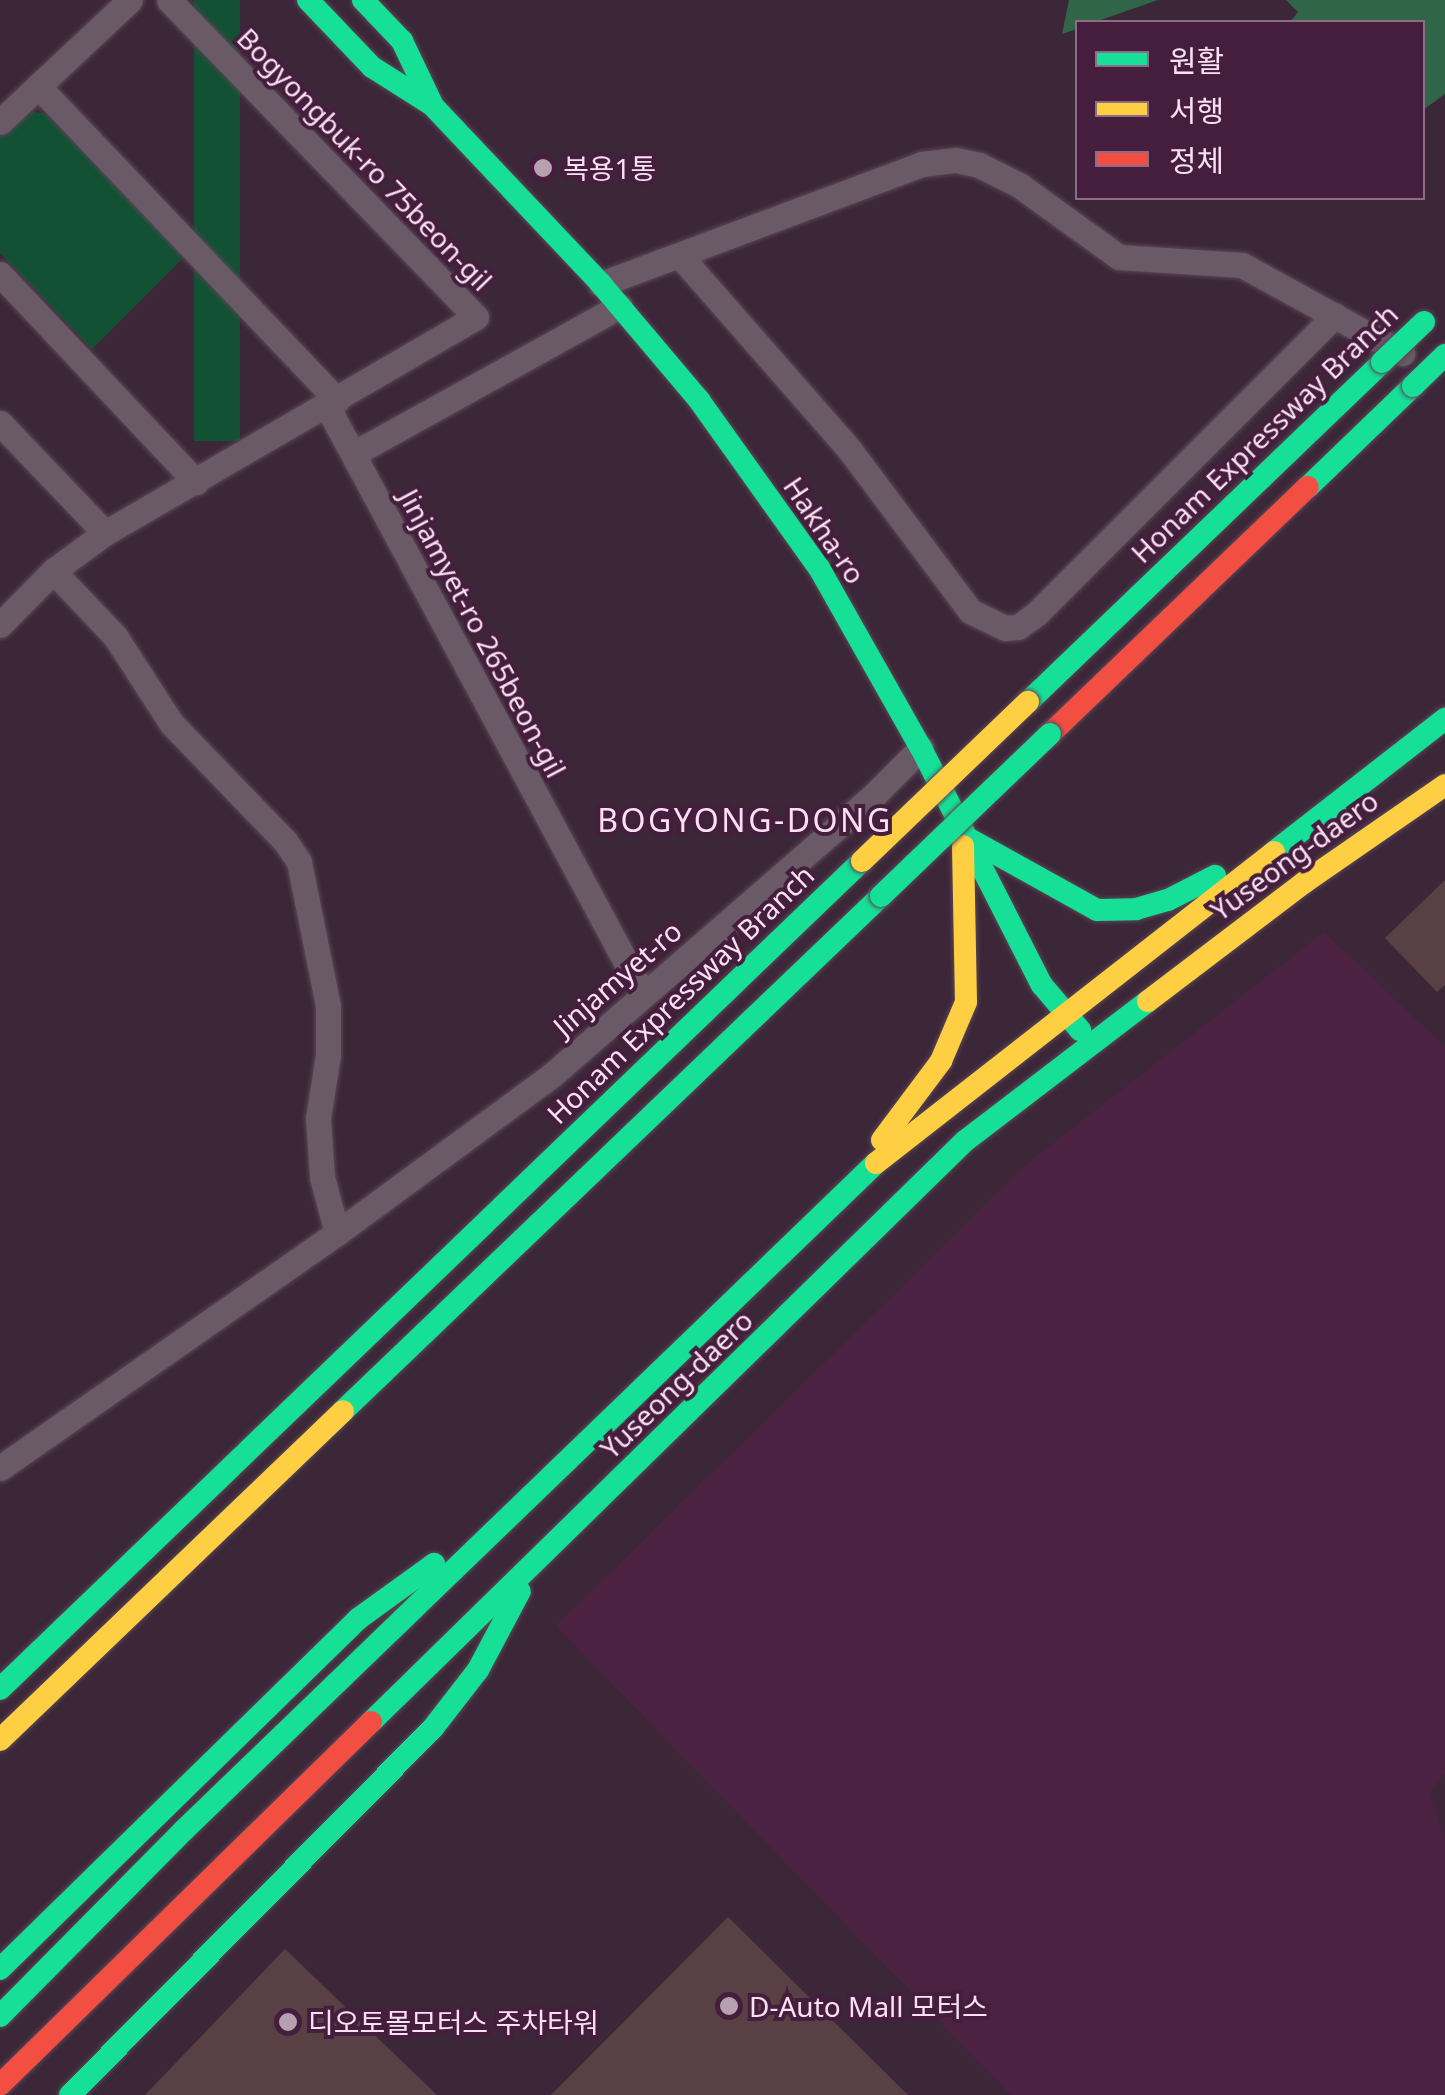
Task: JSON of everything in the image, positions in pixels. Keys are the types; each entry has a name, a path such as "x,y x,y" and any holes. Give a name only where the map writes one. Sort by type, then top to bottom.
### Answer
{"main road":[{"name":"Hakha-ro","path":"308,0 372,68 432,105 602,284 699,400 818,568 921,748 1042,985 1090,1042"},
{"name":"Hakha-ro","path":"362,0 402,42 432,105"},
{"name":"Honam Expressway Branch","path":"0,1689 1445,301"},
{"path":"0,1740 1445,355"},
{"name":"Yuseong-daero","path":"2,2015 184,1830 852,1181 1065,1011 1445,719"},
{"name":"Yuseong-daero","path":"0,2085 965,1140 1348,850 1445,785"},
{"path":"963,835 1097,910 1136,909 1168,900 1302,828"},
{"path":"852,1181 940,1061 966,1002 963,835"},
{"path":"0,1969 358,1619 536,1490"},
{"path":"70,2095 434,1728 478,1670 536,1562"}],"street":[{"path":"0,122 130,0"},
{"name":"Bogyongbuk-ro 75beon-gil","path":"169,0 476,317 332,403"},
{"path":"5,608 105,532 332,403 38,86"},
{"path":"602,284 922,164 956,160 979,165 1018,185 1119,257 1242,265 1445,378"},
{"path":"680,257 850,449 970,611 1005,628 1018,626 1036,613 1335,315"},
{"path":"0,274 196,482"},
{"path":"352,454 620,306"},
{"name":"Jinjamyet-ro 265beon-gil","path":"332,403 352,454 643,994"},
{"path":"0,423 105,532"},
{"path":"52,571 115,636 170,722 285,841 299,862 328,1006 328,1055 318,1118 322,1177 337,1233"},
{"name":"Jinjamyet-ro","path":"0,1468 337,1233 552,1076 921,748"}],"shaded area":[{"path":"1324,932 1445,1047 1445,1773 1430,1792 1445,1839 1445,2095 1011,2095 556,1626 1028,1163"}],"green space":[{"path":"194,0 240,0 240,441 194,441"},
{"path":"1069,0 1158,0 1101,20 1075,20 1075,30 1062,34"},
{"path":"1286,0 1445,0 1445,94 1425,109 1425,20 1292,20 1298,12"},
{"path":"27,111 47,114 185,256 92,349 0,253 0,137"}],"building":[{"path":"1445,880 1445,985 1437,992 1385,938"},
{"name":"D-Auto Mall 모터스","path":"728,1917 908,2095 551,2095"},
{"name":"디오토몰모터스 주차타워","path":"285,1949 437,2095 145,2095"}],"traffic: fast":[{"path":"308,0 372,67 432,105 601,284 699,400 819,568 921,748 1042,985 1080,1030"},
{"path":"363,0 402,41 432,104"},
{"path":"1382,362 1424,322"},
{"path":"1413,386 1445,355"},
{"path":"1028,702 1382,362"},
{"path":"1308,487 1413,386"},
{"path":"1274,852 1445,719"},
{"path":"881,896 1050,734"},
{"path":"964,836 1097,910 1136,909 1168,900 1215,876"},
{"path":"0,1689 862,861"},
{"path":"343,1411 881,896"},
{"path":"371,1722 965,1141 1148,1001"},
{"path":"0,2016 184,1830 876,1163"},
{"path":"0,1969 358,1619 434,1564"},
{"path":"70,2095 433,1728 478,1670 520,1591"}],"traffic: slow":[{"path":"862,861 1028,702"},
{"path":"1148,1001 1305,882 1445,785"},
{"path":"882,1140 941,1061 966,1002 963,846"},
{"path":"876,1163 1274,852"},
{"path":"0,1740 343,1411"}],"traffic: jam":[{"path":"1050,734 1308,487"},
{"path":"0,2085 371,1722"}],"place":[{"name":"복용1통","path":"543,168"},
{"name":"D-Auto Mall 모터스","path":"729,2006"},
{"name":"디오토몰모터스 주차타워","path":"288,2022"}],"district":[{"name":"BOGYONG-DONG","path":"745,820"}]}
